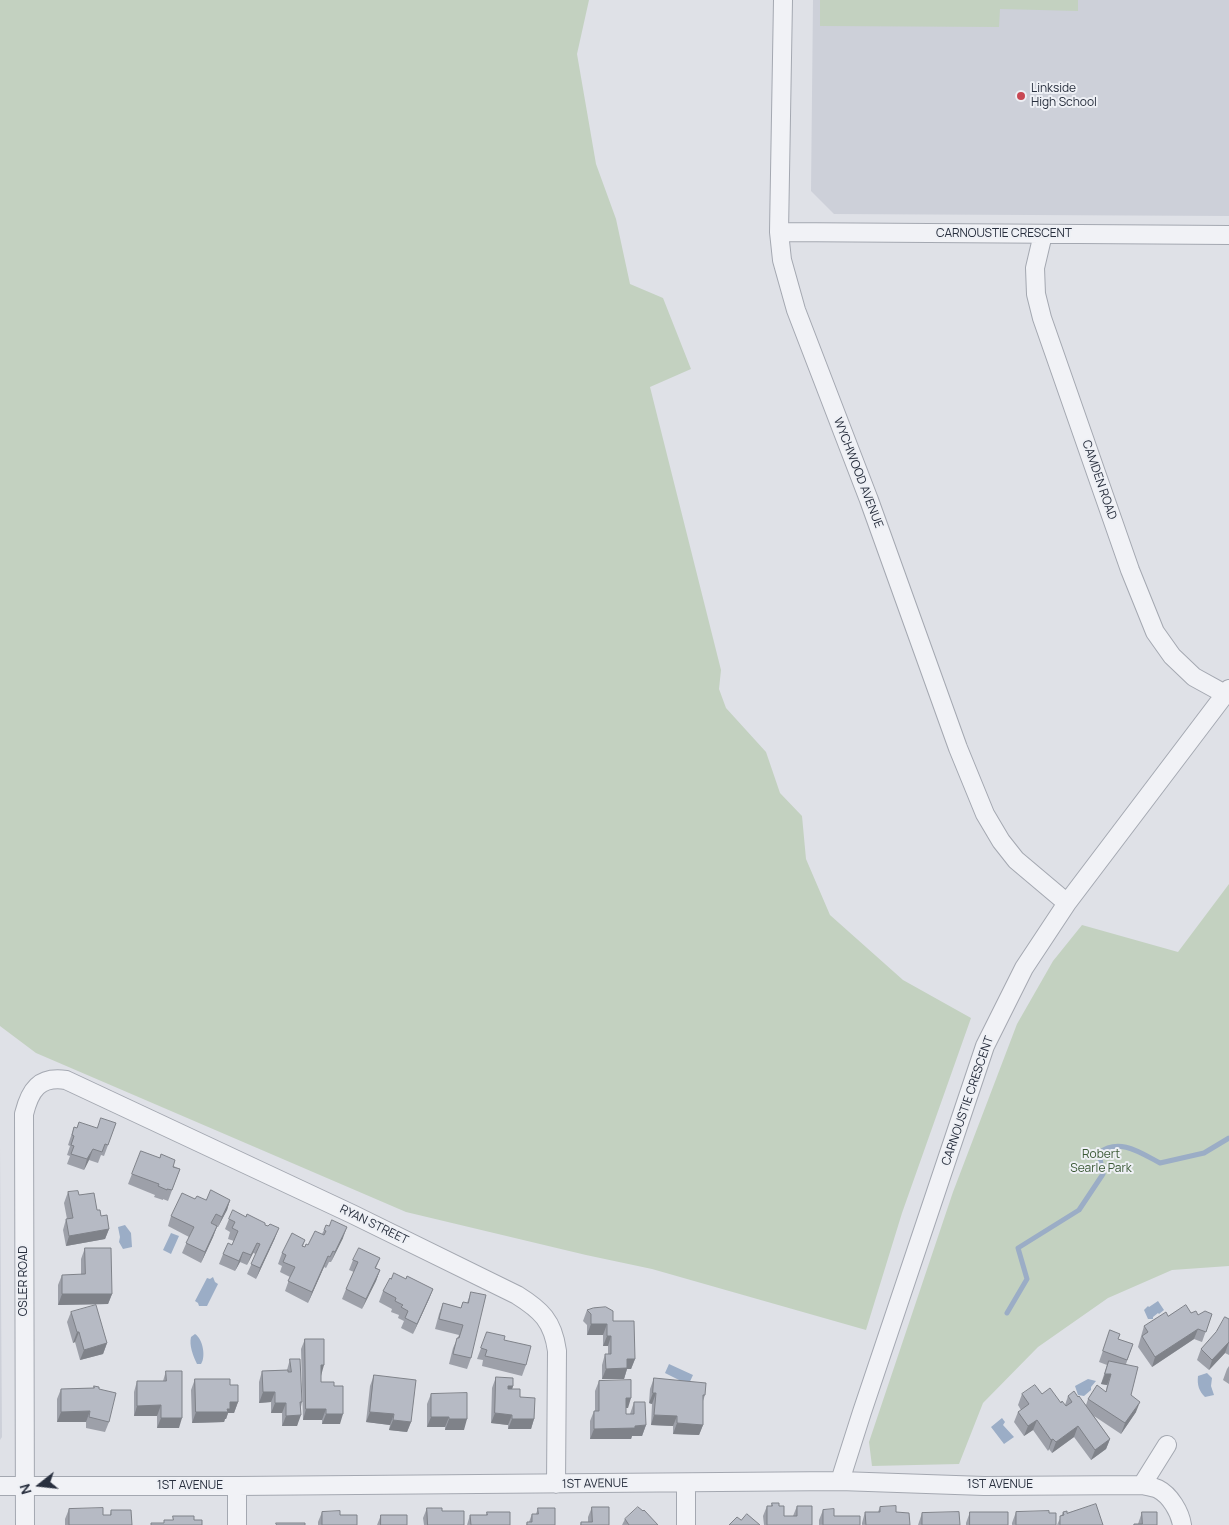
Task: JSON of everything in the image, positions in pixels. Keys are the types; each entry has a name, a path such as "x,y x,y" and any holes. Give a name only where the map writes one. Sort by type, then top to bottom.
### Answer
{"street":[{"name":"WYCHWOOD AVENUE","path":"783,0 779,232 782,260 796,310 869,500 958,748 985,814 1001,841 1016,860 1067,903"},
{"name":"CARNOUSTIE CRESCENT","path":"779,232 1229,235"},
{"name":"CAMDEN ROAD","path":"1043,234 1035,268 1036,294 1042,318 1134,579 1155,632 1172,656 1194,677 1227,692"},
{"name":"CARNOUSTIE CRESCENT","path":"840,1481 985,1046 1024,968 1067,903 1227,692"},
{"name":"RYAN STREET","path":"43,1082 56,1078 66,1080 352,1214 517,1294 540,1310 555,1338 557,1351 556,1484"},
{"name":"OSLER ROAD","path":"25,1525 24,1114 31,1093 43,1082"},
{"path":"1168,1445 1142,1485 1158,1489 1169,1498 1182,1525"},
{"name":"1ST AVENUE","path":"0,1486 840,1481 984,1486 1142,1485"},
{"path":"686,1483 686,1525"},
{"path":"237,1486 237,1525"}],"shaded area":[{"name":"Linkside High School","path":"813,0 1229,0 1229,216 834,214 811,191"},
{"path":"0,1146 2,1437 0,1440"}],"green space":[{"path":"0,0 589,0 577,54 596,164 616,219 630,284 663,298 691,369 650,387 721,670 719,689 726,708 766,752 780,793 802,816 806,859 830,915 903,980 971,1018 902,1213 866,1330 652,1269 406,1212 36,1053 0,1026"},
{"path":"820,0 1078,0 1078,11 1000,9 999,27 820,26"},
{"name":"Robert Searle Park","path":"1229,884 1229,1266 1172,1270 1108,1298 1038,1347 983,1403 959,1464 872,1466 869,1442 953,1192 1017,1024 1053,961 1082,925 1178,952"}],"water":[{"path":"125,1225 131,1233 132,1247 123,1249 119,1242 118,1227"},
{"path":"171,1233 179,1236 171,1254 163,1250"},
{"path":"213,1277 218,1284 207,1306 199,1306 195,1301 207,1278"},
{"path":"1158,1301 1164,1310 1153,1317 1153,1319 1148,1319 1144,1310"},
{"path":"195,1334 198,1336 203,1348 203,1361 201,1364 197,1364 191,1347 191,1337"},
{"path":"669,1364 693,1375 687,1388 681,1381 665,1373"},
{"path":"1207,1373 1212,1378 1211,1386 1214,1395 1205,1397 1199,1388 1198,1376"},
{"path":"1088,1379 1096,1381 1091,1390 1084,1396 1078,1395 1075,1386"},
{"path":"1002,1418 1005,1422 1003,1425 1014,1437 1004,1444 991,1427"}],"building":[{"path":"101,1118 116,1123 108,1145 105,1144 102,1152 93,1149 87,1159 71,1154 74,1146 71,1145 74,1127 77,1128 79,1122 97,1128"},
{"path":"141,1151 160,1158 161,1154 175,1160 173,1167 180,1169 172,1190 167,1190 158,1186 159,1184 132,1174"},
{"path":"211,1190 230,1200 222,1217 216,1214 211,1223 217,1226 205,1252 186,1243 194,1227 171,1216 182,1193 195,1199 197,1196 206,1200"},
{"path":"78,1191 79,1195 94,1193 97,1210 100,1210 101,1216 107,1215 109,1229 69,1236 66,1219 73,1218 68,1192"},
{"path":"233,1210 246,1217 247,1214 265,1223 265,1225 268,1226 270,1224 279,1228 260,1268 251,1264 260,1244 257,1243 251,1255 243,1252 239,1261 223,1254 228,1243 232,1245 238,1231 232,1228 235,1222 229,1219"},
{"path":"332,1220 347,1227 335,1252 333,1251 330,1257 328,1256 312,1292 288,1281 295,1267 283,1262 286,1255 282,1253 292,1233 305,1240 302,1246 305,1247 315,1231 324,1235 326,1225 329,1226"},
{"path":"85,1248 111,1248 112,1294 62,1294 62,1275 85,1274"},
{"path":"359,1248 380,1258 375,1268 380,1270 366,1299 346,1289 358,1262 353,1260"},
{"path":"394,1273 406,1279 407,1276 433,1289 417,1324 405,1318 408,1311 401,1307 403,1305 395,1301 396,1298 383,1291"},
{"path":"471,1292 486,1295 471,1358 453,1354 463,1325 439,1319 443,1303 461,1308 463,1302 468,1303"},
{"path":"96,1305 107,1343 84,1350 71,1312"},
{"path":"1186,1305 1191,1313 1196,1311 1198,1315 1205,1311 1212,1314 1206,1332 1198,1329 1155,1357 1142,1336 1148,1332 1144,1326 1166,1312 1168,1316"},
{"path":"606,1307 613,1311 613,1321 634,1321 635,1359 627,1359 627,1368 606,1369 605,1354 611,1354 611,1336 607,1336 607,1324 591,1324 591,1314 587,1310"},
{"path":"1225,1317 1229,1319 1229,1342 1212,1360 1201,1349 1216,1332"},
{"path":"1110,1330 1120,1334 1118,1339 1133,1344 1127,1360 1103,1351"},
{"path":"487,1332 505,1336 504,1340 531,1346 526,1365 485,1356 487,1350 481,1348"},
{"path":"305,1339 324,1339 324,1365 321,1365 321,1382 334,1382 334,1386 343,1386 343,1414 326,1414 326,1409 306,1409"},
{"path":"290,1359 300,1359 302,1402 300,1402 301,1415 286,1416 286,1403 275,1403 275,1392 263,1392 262,1371 288,1370 288,1372 291,1372"},
{"path":"1109,1361 1138,1367 1131,1395 1140,1402 1125,1423 1088,1399 1097,1385 1106,1392 1111,1374 1105,1374"},
{"path":"166,1371 182,1371 182,1418 161,1418 161,1405 137,1406 137,1381 166,1381"},
{"path":"374,1375 416,1380 411,1422 393,1420 394,1414 370,1412"},
{"path":"496,1377 513,1378 513,1386 508,1386 508,1389 520,1389 520,1397 535,1398 534,1419 512,1419 512,1415 495,1413"},
{"path":"654,1378 706,1383 705,1395 703,1395 703,1425 677,1423 677,1416 654,1415 656,1393 653,1393"},
{"path":"195,1379 230,1379 230,1385 238,1385 238,1402 230,1402 230,1409 227,1409 228,1412 196,1412"},
{"path":"631,1380 631,1398 626,1398 626,1414 634,1414 634,1402 645,1402 646,1425 635,1426 635,1428 594,1429 594,1411 599,1411 599,1381"},
{"path":"1035,1385 1042,1394 1050,1388 1061,1403 1062,1401 1066,1406 1072,1402 1068,1396 1074,1391 1110,1439 1095,1450 1078,1426 1056,1442 1053,1439 1051,1440 1037,1420 1028,1426 1018,1412 1029,1404 1022,1394"},
{"path":"94,1386 116,1393 109,1422 89,1417 90,1411 61,1412 61,1389 94,1388"},
{"path":"467,1393 467,1419 431,1417 431,1394"},
{"path":"772,1503 779,1503 779,1506 784,1506 784,1516 797,1516 797,1506 812,1506 812,1525 767,1525 767,1506 772,1506"},
{"path":"1096,1504 1103,1525 1060,1525 1060,1516 1064,1515 1063,1512 1067,1511 1067,1513"},
{"path":"896,1506 896,1512 909,1513 910,1525 866,1525 865,1512 880,1512 880,1507"},
{"path":"592,1507 609,1507 609,1525 581,1525 581,1522 592,1522"},
{"path":"638,1507 644,1510 658,1525 629,1525 625,1519"},
{"path":"103,1508 103,1515 111,1515 111,1510 131,1510 132,1525 69,1525 69,1509"},
{"path":"427,1508 442,1508 442,1511 464,1511 464,1525 428,1525"},
{"path":"538,1508 555,1508 555,1525 527,1525 527,1522 532,1522 532,1514 538,1514"},
{"path":"834,1509 834,1516 860,1516 860,1525 823,1525 823,1510"},
{"path":"340,1511 340,1515 357,1515 357,1525 322,1525 322,1512"},
{"path":"1049,1511 1049,1513 1056,1513 1056,1525 1016,1525 1016,1512"},
{"path":"487,1512 510,1512 510,1525 471,1525 470,1515 487,1515"},
{"path":"959,1512 960,1525 922,1525 922,1513"},
{"path":"970,1512 1008,1512 1008,1525 970,1525"},
{"path":"1142,1512 1157,1512 1157,1525 1134,1525 1142,1524"},
{"path":"747,1514 760,1525 729,1525 737,1517 741,1520"},
{"path":"381,1515 407,1515 407,1525 381,1525"},
{"path":"173,1516 194,1516 194,1520 202,1520 202,1525 151,1525 151,1523 164,1523 164,1520 173,1520"},
{"path":"276,1523 305,1523 305,1525 277,1525"}],"waterway":[{"path":"1007,1313 1027,1279 1018,1248 1079,1210 1103,1174 1099,1153 1107,1148 1122,1146 1138,1151 1160,1163 1204,1153 1229,1138"}],"place":[{"name":"Linkside High School","path":"1021,96"}]}
